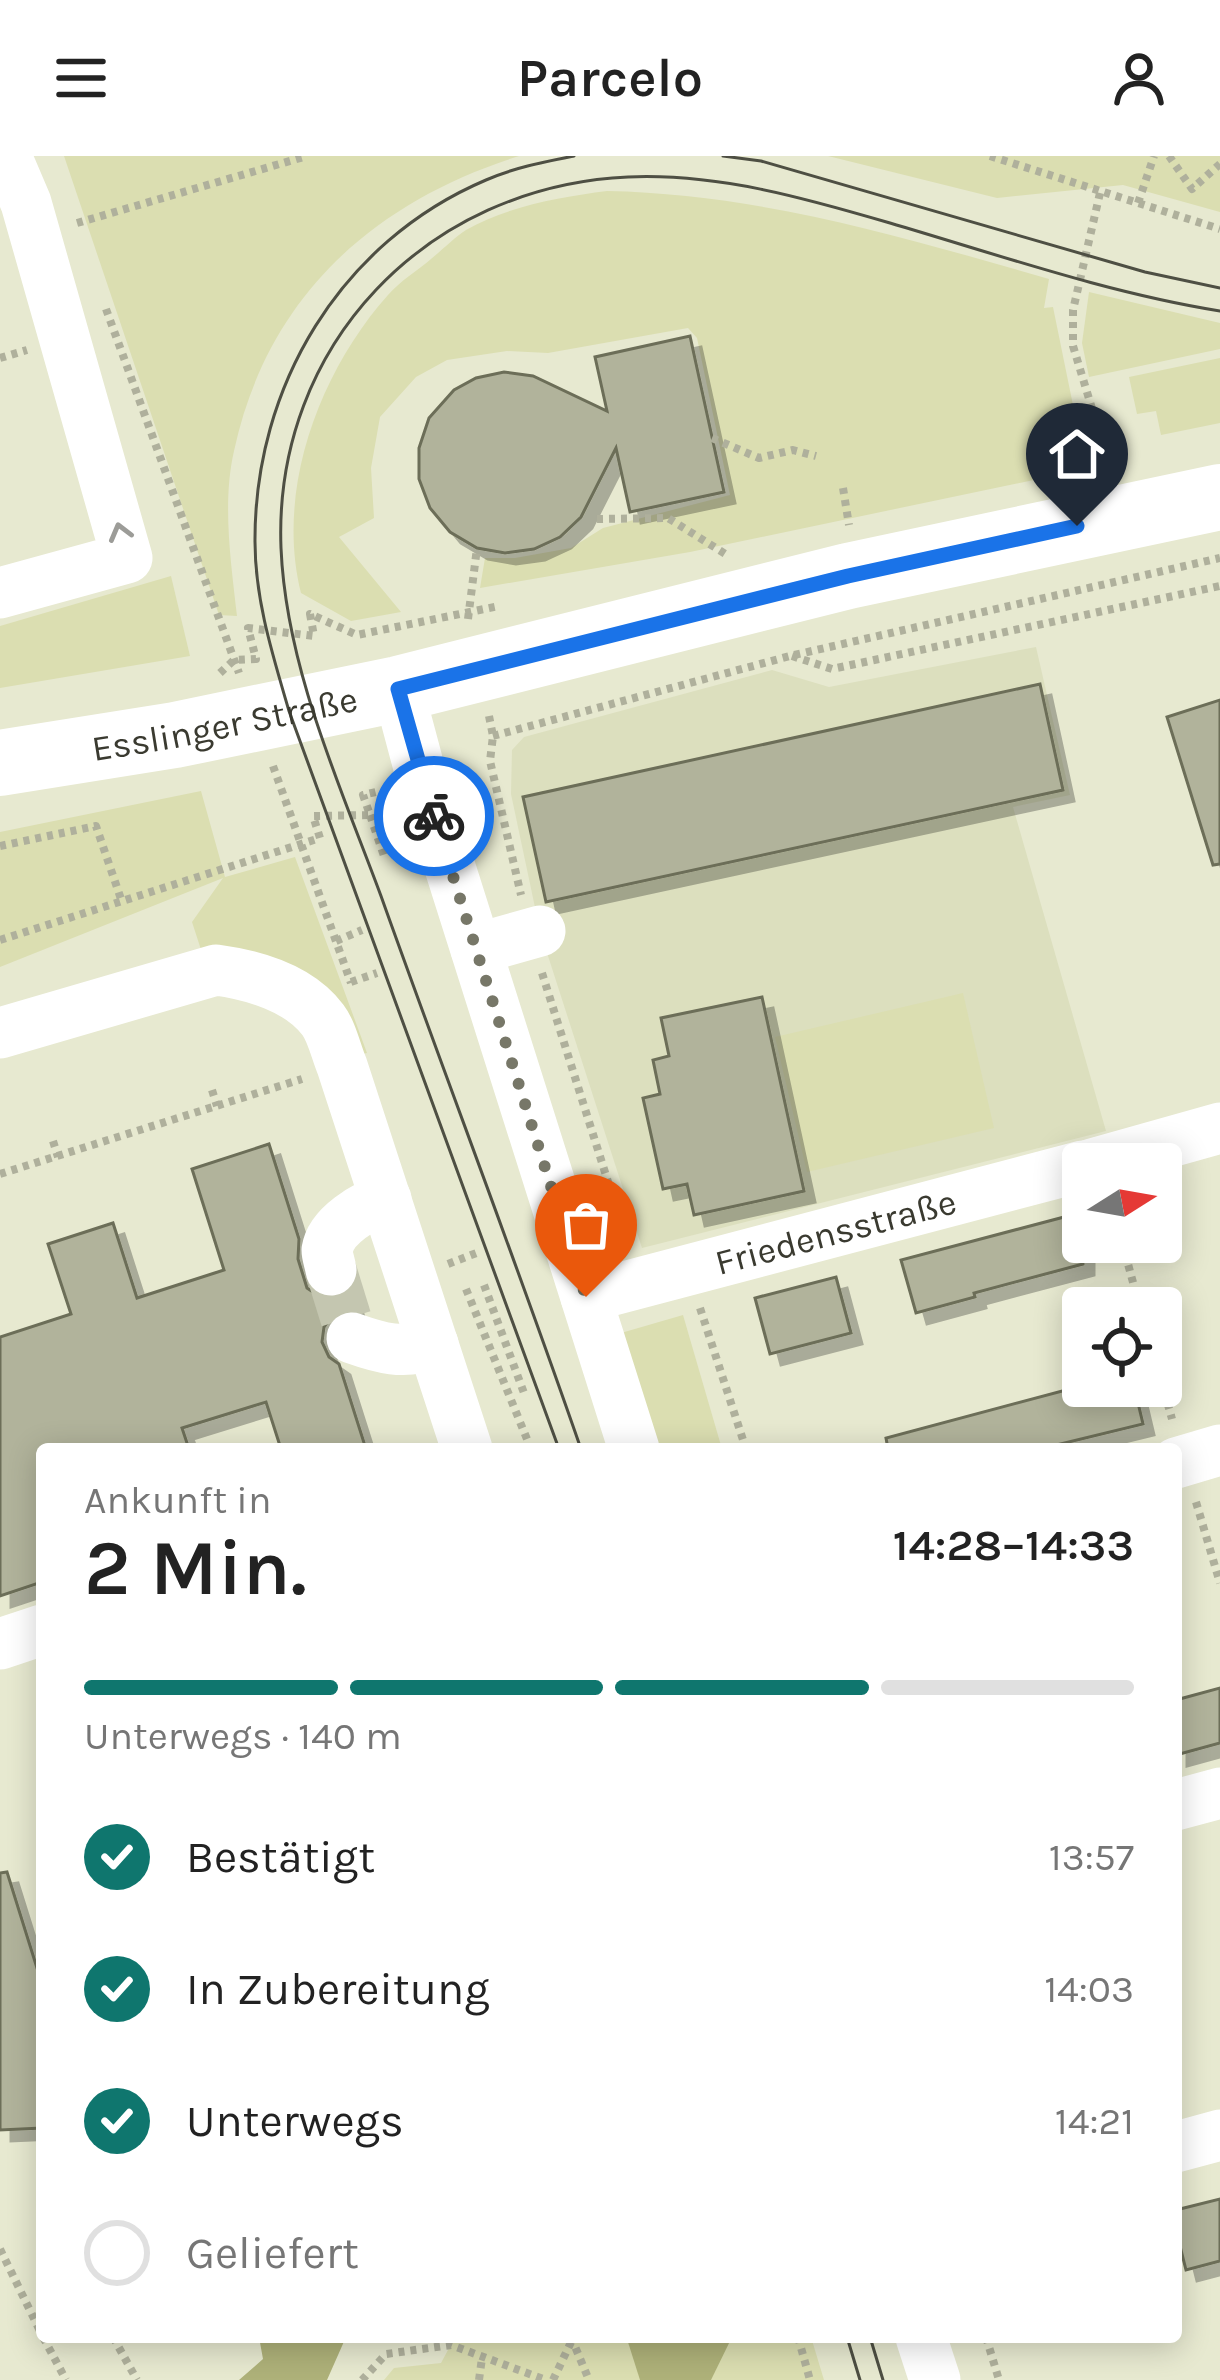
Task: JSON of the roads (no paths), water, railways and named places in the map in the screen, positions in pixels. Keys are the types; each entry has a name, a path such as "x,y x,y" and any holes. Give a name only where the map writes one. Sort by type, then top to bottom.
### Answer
{"main road":[{"name":"Esslinger Straße","path":"0,763 245,689 398,689 848,576 1220,497"}],"street":[{"path":"0,593 127,558 26,203 6,156"},
{"path":"398,689 632,1443"},
{"path":"476,949 535,932"},
{"path":"0,1033 216,970 248,974 295,995 323,1020 342,1066 465,1443"},
{"path":"1167,1143 1220,1128"},
{"name":"Friedensstraße","path":"586,1297 646,1268 1062,1171"},
{"path":"331,1270 327,1248 338,1230 357,1213 386,1199"},
{"path":"352,1338 393,1350 416,1351 433,1344"},
{"path":"1182,1461 1220,1450"},
{"path":"1182,1802 1220,1792"},
{"path":"1182,2145 1220,2135"},
{"path":"923,2343 935,2380"}],"tunnel":[{"path":"331,1270 352,1338"}],"tram line":[{"path":"557,1443 289,711 262,606 255,542 259,484 270,429 289,376 315,326 348,281 388,241 434,207 496,176 574,156"},
{"path":"723,156 761,161 1145,272 1220,288"},
{"path":"579,1443 333,769 293,637 281,548 285,474 304,406 334,344 376,290 428,245 488,210 555,187 628,177 695,179 793,196 1095,284 1220,311"},
{"path":"849,2343 860,2380"},
{"path":"872,2343 883,2380"}]}
